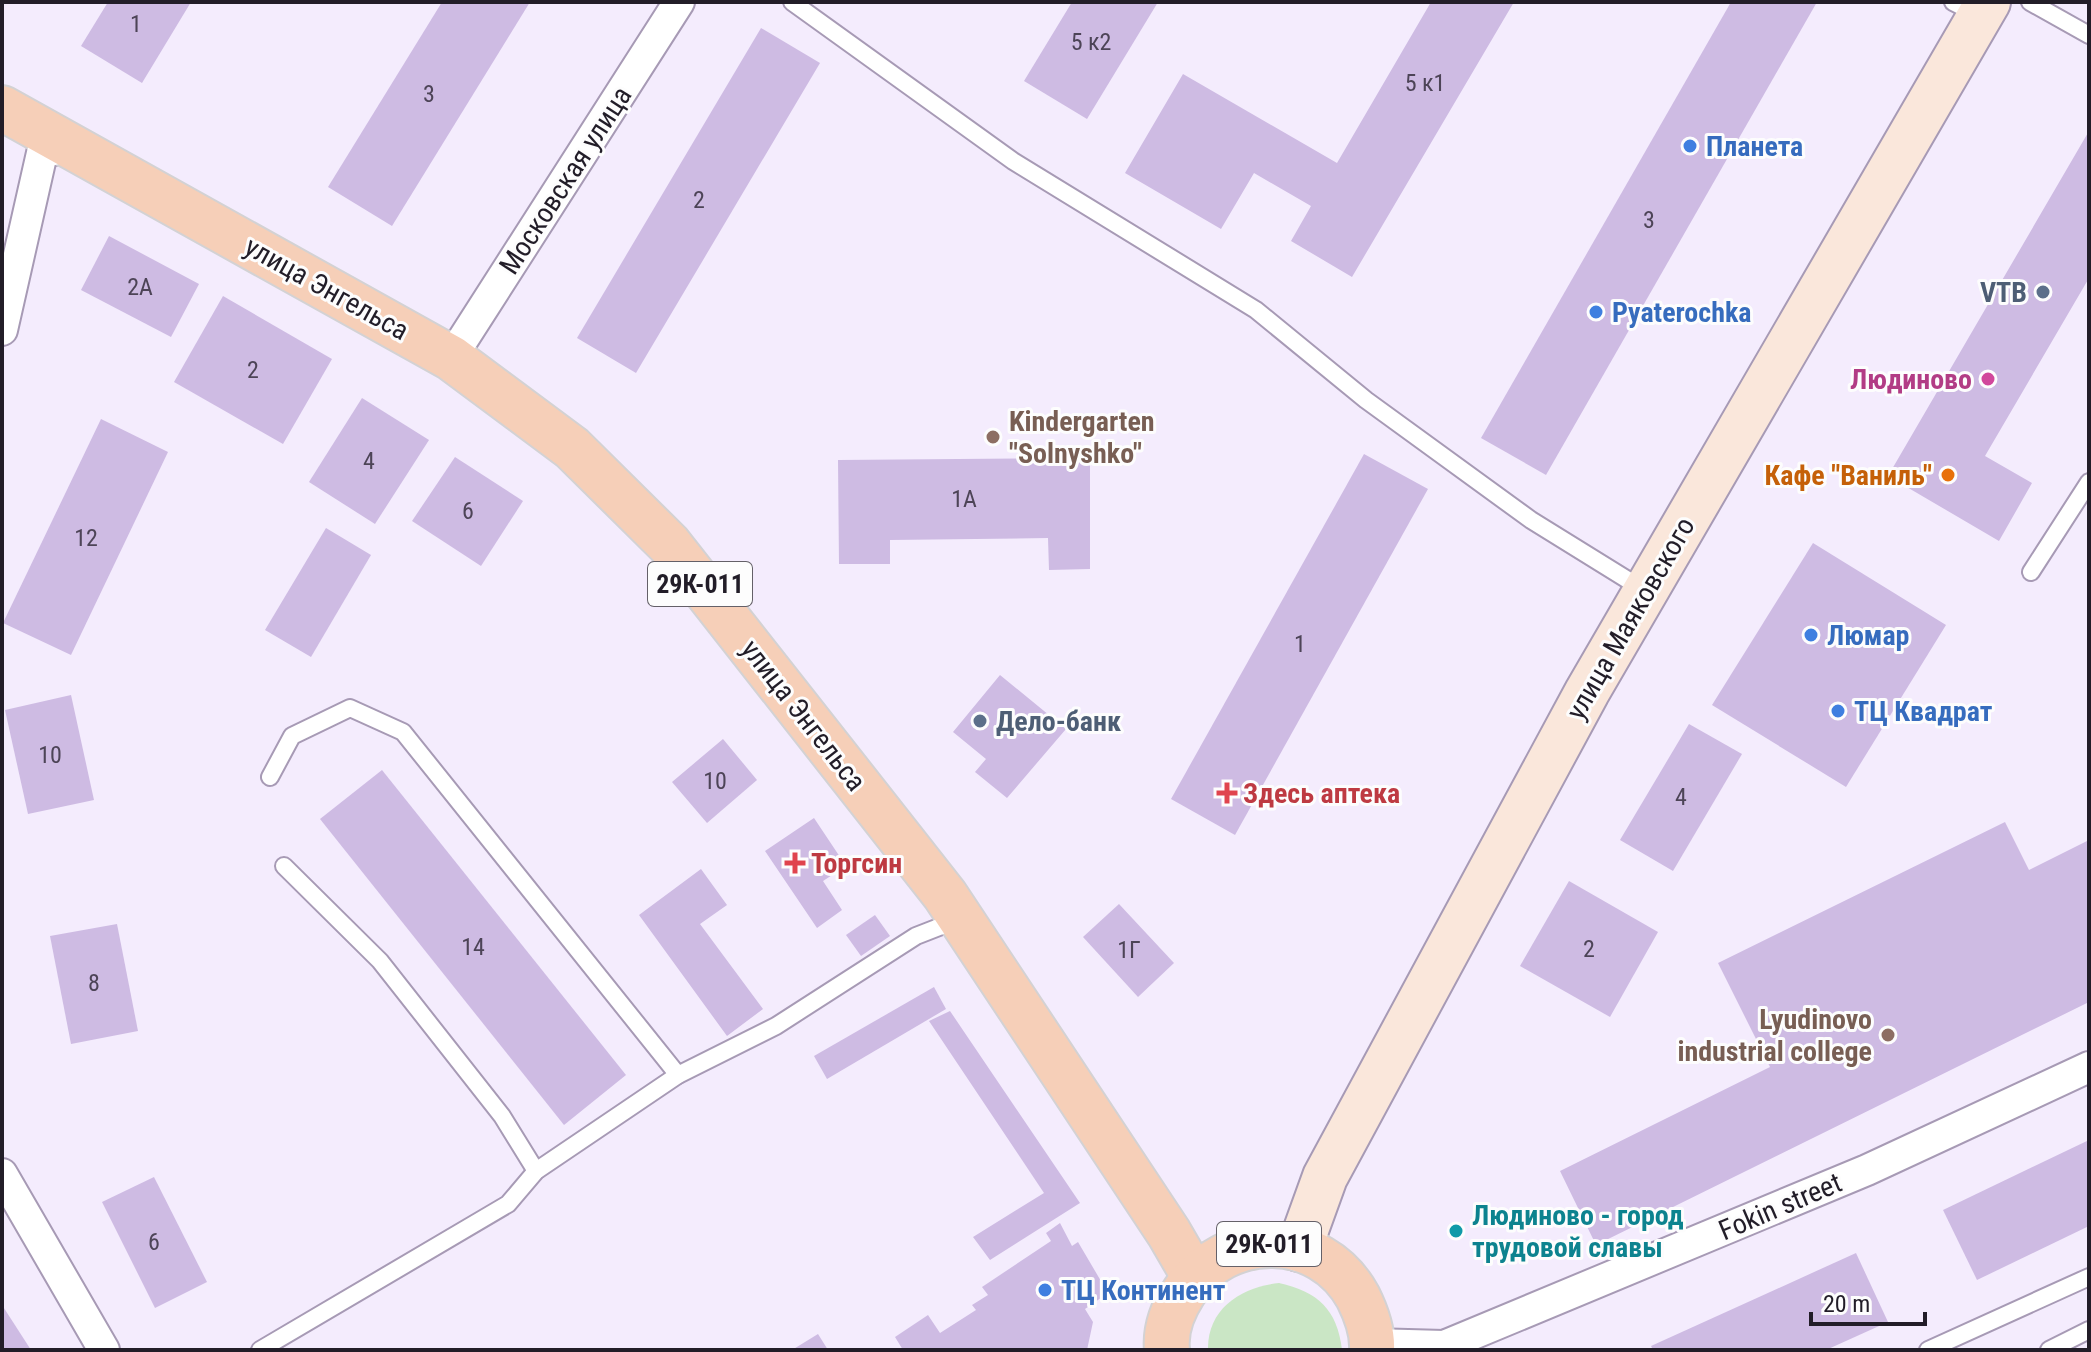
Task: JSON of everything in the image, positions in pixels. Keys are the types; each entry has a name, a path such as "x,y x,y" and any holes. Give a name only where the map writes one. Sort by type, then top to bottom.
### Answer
{"main road":[{"name":"улица Энгельса","path":"2,108 451,358 572,448 669,544 945,895 958,919 1153,1208 1194,1276"},
{"name":"29К-011","path":"1167,1350 1166,1340 1175,1306 1194,1276 1217,1258 1243,1248 1271,1244 1299,1249 1328,1263 1351,1285 1366,1312 1372,1347"}],"street":[{"name":"Московская улица","path":"451,358 679,2"},
{"name":"улица Маяковского","path":"1299,1249 1332,1164 1579,705 1974,7"},
{"path":"2,330 42,153 72,145"},
{"name":"Fokin street","path":"1372,1347 1444,1346 1867,1170 2089,1067"},
{"path":"2,1174 104,1350"}],"lane":[{"path":"792,2 1013,161 1256,310 1366,400 1531,520 1645,591"},
{"path":"2030,2 2089,35"},
{"path":"2031,572 2089,482"},
{"path":"270,777 292,736 350,708 403,732 678,1075"},
{"path":"284,866 380,961 502,1116 536,1171"},
{"path":"260,1350 508,1204 536,1171 678,1075 776,1026 916,936 958,919"},
{"path":"1928,1350 2089,1277"},
{"path":"2049,1350 2089,1330"}],"green space":[{"path":"1279,1283 1305,1292 1323,1304 1336,1324 1342,1350 1208,1350 1213,1322 1229,1302 1252,1289"}],"building":[{"path":"108,2 191,2 142,83 81,46"},
{"path":"442,2 530,2 392,226 328,187"},
{"path":"1072,2 1158,2 1087,119 1024,81"},
{"path":"1431,2 1514,2 1352,277 1291,241 1311,206 1254,173 1221,229 1125,173 1183,74 1337,163"},
{"path":"1731,2 1817,2 1546,475 1481,438"},
{"path":"761,28 820,63 636,373 577,338"},
{"path":"2089,131 2089,278 1985,456 2032,483 1999,541 1888,476"},
{"path":"109,236 199,284 171,337 81,290"},
{"path":"223,296 332,359 283,444 174,382"},
{"path":"362,398 429,440 375,524 309,482"},
{"path":"101,419 168,452 71,655 3,623"},
{"path":"1364,454 1428,489 1235,835 1171,799"},
{"path":"455,457 523,501 481,566 412,521"},
{"path":"1090,458 1090,569 1049,570 1048,538 890,540 890,564 839,564 838,460"},
{"path":"326,528 371,555 311,657 265,630"},
{"path":"1813,543 1946,625 1846,787 1712,705"},
{"path":"1000,675 1066,729 1007,798 975,772 986,759 953,732"},
{"path":"71,695 94,800 28,814 5,710"},
{"path":"1689,724 1742,754 1673,871 1620,840"},
{"path":"723,739 757,780 707,823 672,782"},
{"path":"382,770 626,1075 564,1125 320,819"},
{"path":"814,818 846,866 823,881 842,910 817,928 765,851"},
{"name":"Lyudinovo industrial college","path":"2005,822 2029,870 2089,840 2089,1002 1596,1245 1560,1171 1770,1067 1718,963"},
{"path":"701,869 727,905 700,924 763,1009 727,1036 639,915"},
{"path":"1569,881 1658,932 1610,1017 1520,966"},
{"path":"1119,904 1174,963 1138,997 1083,937"},
{"path":"875,915 890,936 861,956 846,935"},
{"path":"117,924 138,1031 71,1044 50,936"},
{"path":"934,987 946,1009 827,1079 814,1056"},
{"path":"950,1011 1080,1203 990,1260 973,1237 1044,1193 929,1021"},
{"path":"2089,1140 2089,1226 1977,1280 1943,1210"},
{"path":"154,1177 207,1282 155,1308 102,1202"},
{"name":"ТЦ Континент","path":"1060,1223 1072,1246 1078,1242 1108,1293 1085,1309 1093,1322 1087,1350 903,1350 895,1337 928,1315 940,1333 976,1310 972,1305 988,1295 982,1287 1051,1241 1046,1233"},
{"path":"1856,1253 1888,1322 1826,1350 1653,1350 1651,1346"},
{"path":"2,1305 31,1350 2,1350"},
{"path":"818,1334 828,1350 792,1350"}],"place":[{"name":"Планета","path":"1690,146"},
{"name":"VTB","path":"2043,292"},
{"name":"Pyaterochka","path":"1596,312"},
{"name":"Людиново","path":"1988,379"},
{"name":"Kindergarten \"Solnyshko\"","path":"993,437"},
{"name":"Кафе \"Ваниль\"","path":"1948,475"},
{"name":"Люмар","path":"1811,635"},
{"name":"ТЦ Квадрат","path":"1838,711"},
{"name":"Дело-банк","path":"980,721"},
{"name":"Здесь аптека","path":"1227,793"},
{"name":"Торгсин","path":"795,863"},
{"name":"Lyudinovo industrial college","path":"1888,1035"},
{"name":"Людиново - город трудовой славы","path":"1456,1231"},
{"name":"ТЦ Континент","path":"1045,1290"}]}
